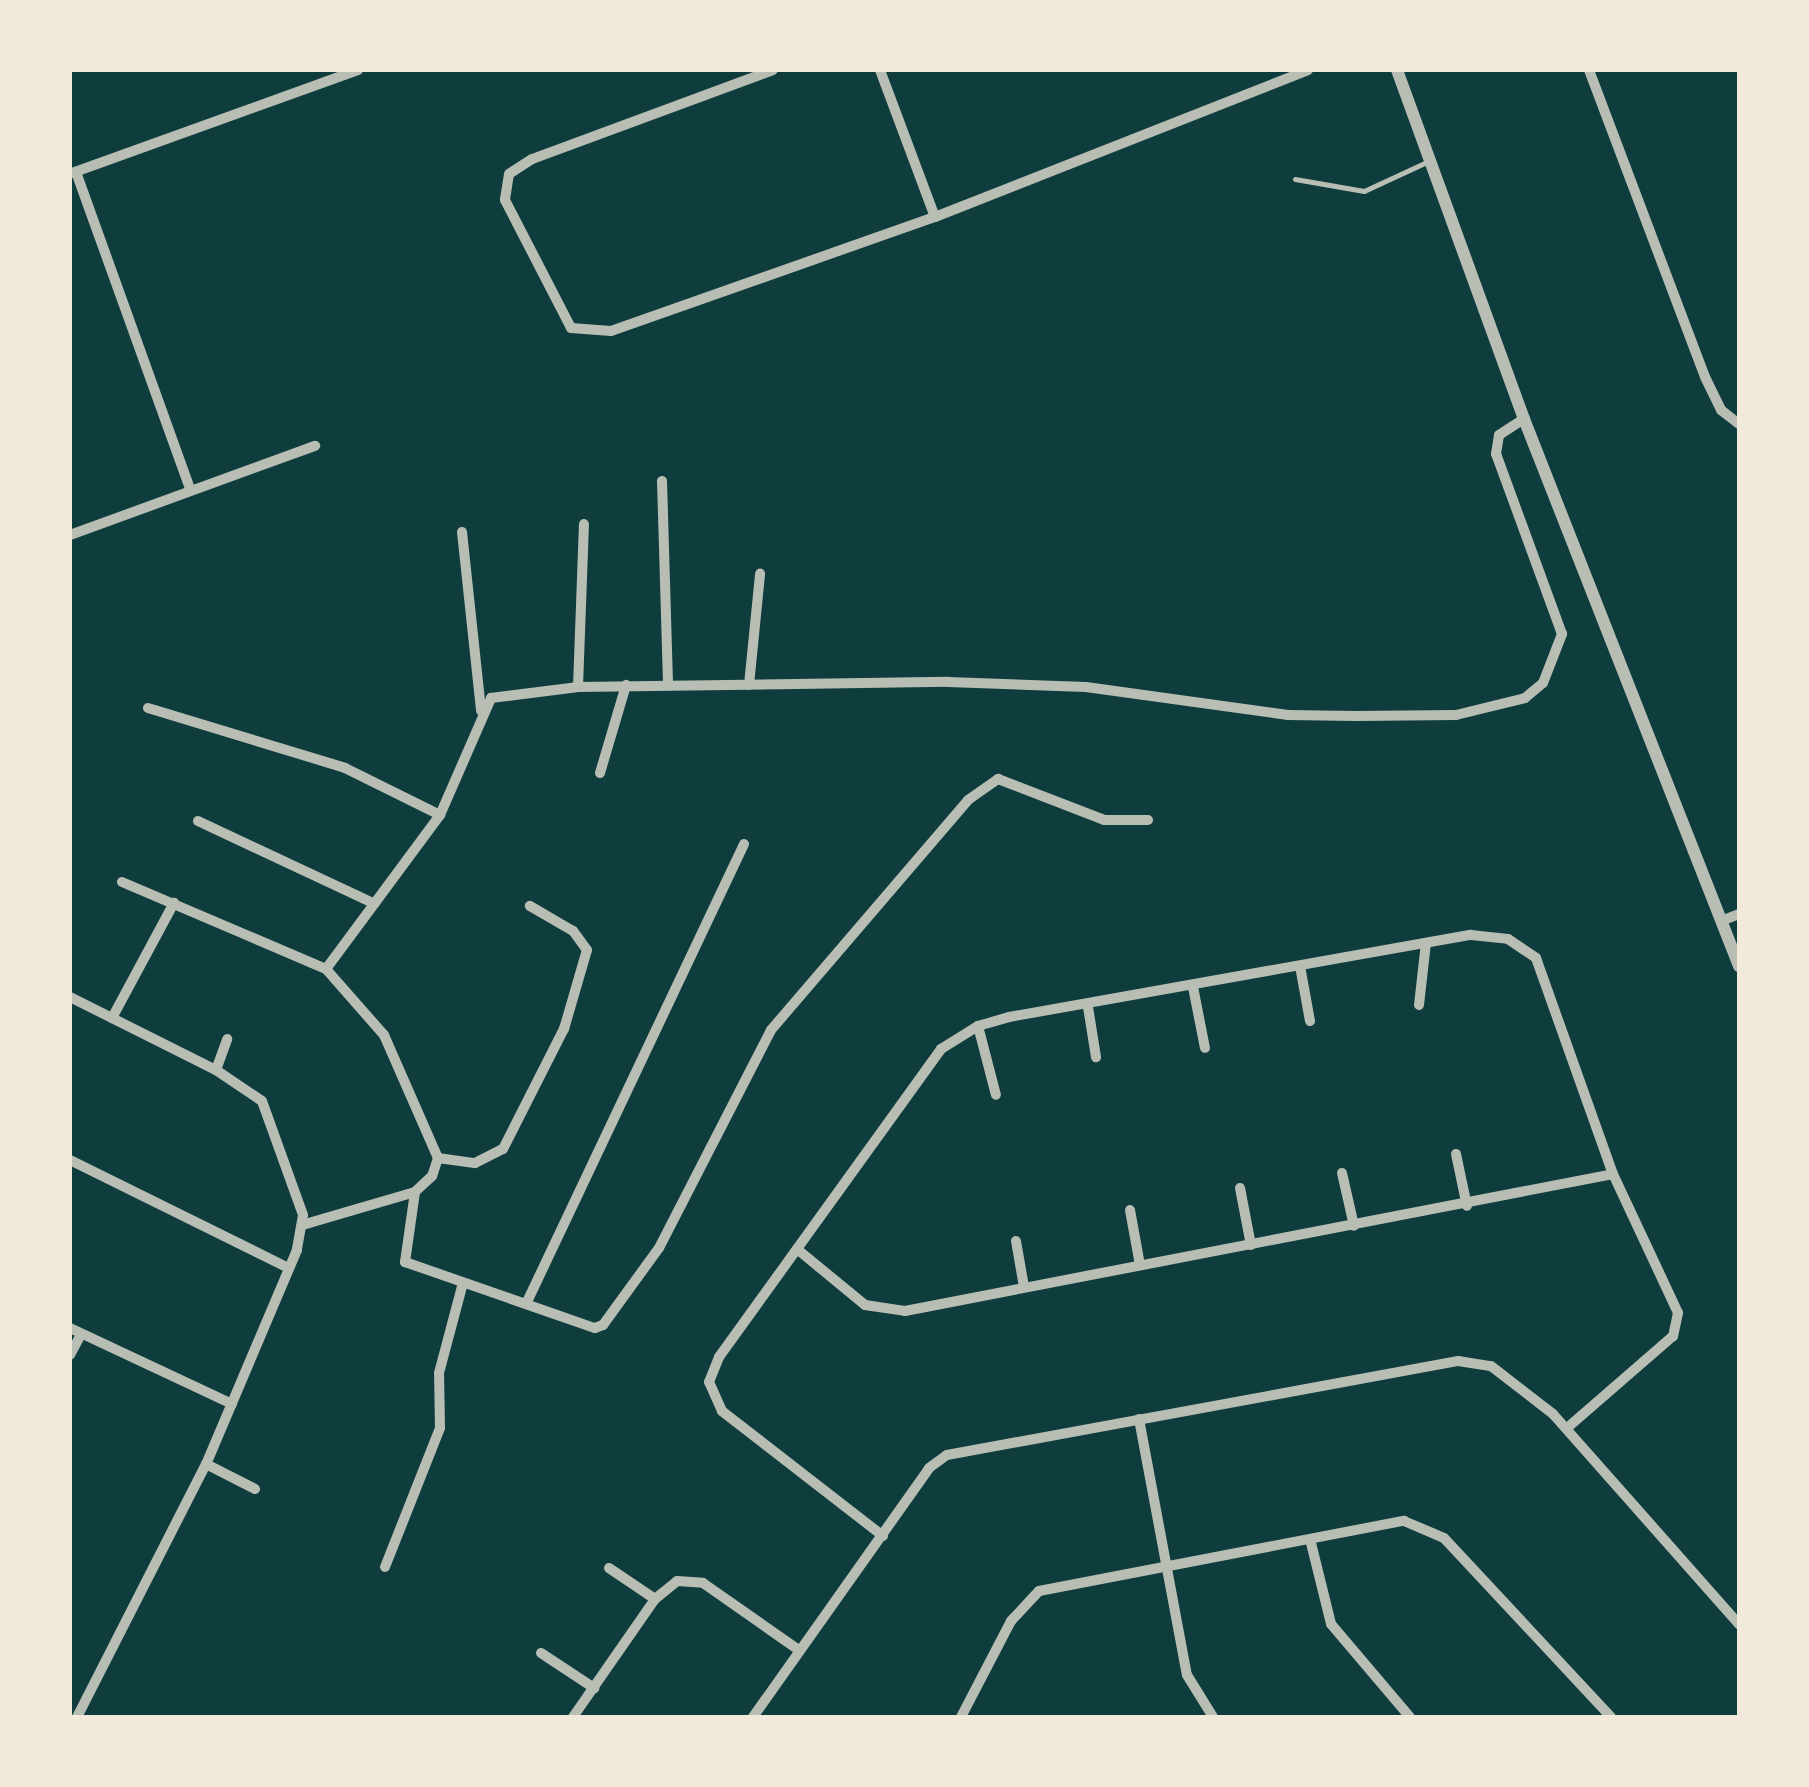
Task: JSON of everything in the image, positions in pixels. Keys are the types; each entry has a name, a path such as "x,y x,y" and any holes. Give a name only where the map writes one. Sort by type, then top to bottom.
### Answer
{"street":[{"path":"190,489 73,173 358,70"},
{"path":"773,70 532,159 509,174 505,200 570,328 611,331 935,217 1308,70"},
{"path":"880,70 935,217"},
{"path":"1397,70 1524,419 1739,966"},
{"path":"1589,70 1705,377 1720,410 1739,424"},
{"path":"480,711 492,698 578,686 668,684 1086,687 1288,715 1456,715 1525,698 1544,683 1562,634 1496,454 1499,434 1524,419"},
{"path":"70,535 315,446"},
{"path":"662,481 668,684"},
{"path":"578,686 584,524"},
{"path":"326,969 459,784 480,711 462,532"},
{"path":"749,685 760,574"},
{"path":"600,773 626,685"},
{"path":"148,708 345,768 440,815"},
{"path":"415,1192 405,1262 595,1328 603,1325 659,1248 770,1030 904,870 990,781 1007,781 1104,820 1148,820"},
{"path":"198,821 375,904"},
{"path":"526,1304 744,844"},
{"path":"122,882 326,969 384,1035 438,1158 432,1176 415,1192 302,1225"},
{"path":"112,1018 174,902"},
{"path":"438,1158 474,1163 503,1148 564,1030 586,950 574,932 530,906"},
{"path":"1722,921 1739,914"},
{"path":"883,1536 712,1398 714,1363 933,1059 978,1026 1426,943 1496,936 1536,958 1613,1174 1679,1321 1666,1342 1567,1428"},
{"path":"1419,1004 1426,943"},
{"path":"1300,966 1310,1021"},
{"path":"1193,987 1205,1048"},
{"path":"70,997 216,1070 269,1111 302,1225 288,1268 206,1464 77,1717"},
{"path":"1088,1007 1096,1057"},
{"path":"978,1026 996,1095"},
{"path":"216,1070 228,1039"},
{"path":"1456,1154 1468,1206"},
{"path":"70,1160 288,1268"},
{"path":"1342,1174 1354,1226"},
{"path":"797,1249 865,1305 885,1311 1468,1206 1613,1174"},
{"path":"1240,1188 1251,1244"},
{"path":"1130,1210 1140,1265"},
{"path":"1016,1241 1024,1287"},
{"path":"385,1568 440,1428 439,1373 464,1283"},
{"path":"70,1355 75,1331 232,1404"},
{"path":"754,1717 929,1468 947,1455 1467,1360 1517,1382 1567,1428 1739,1624"},
{"path":"1139,1419 1187,1675 1213,1717"},
{"path":"206,1464 255,1489"},
{"path":"962,1717 990,1656 1032,1595 1310,1543 1396,1522 1437,1532 1610,1717"},
{"path":"1310,1543 1331,1624 1410,1717"},
{"path":"609,1568 655,1599"},
{"path":"573,1717 655,1599 678,1581 704,1583 800,1651"},
{"path":"542,1652 594,1688"}],"lane":[{"path":"1295,178 1364,192 1432,160"}]}
